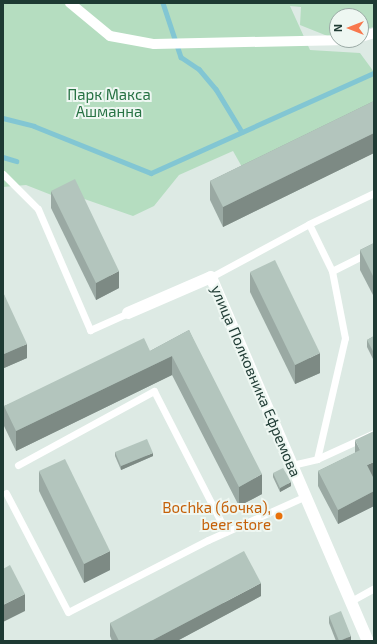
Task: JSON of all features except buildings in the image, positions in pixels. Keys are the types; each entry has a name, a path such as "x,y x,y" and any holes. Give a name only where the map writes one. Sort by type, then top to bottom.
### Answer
{"street":[{"path":"70,3 110,36 154,44 329,40"},
{"name":"улица Полковника Ефремова","path":"128,313 211,276 368,641"}],"lane":[{"name":"улица Полковника Ефремова","path":"3,174 38,209 90,330 128,313"},
{"path":"211,276 309,224 374,193"},
{"path":"309,224 332,271 344,338 317,459"},
{"path":"332,271 374,250"},
{"path":"18,465 154,391 226,532"},
{"path":"292,465 317,459 374,433"},
{"path":"6,493 68,612 226,532 306,496"},
{"path":"351,601 374,588"}],"green space":[{"name":"Парк Макса Ашманна","path":"3,3 374,3 374,27 369,28 369,8 329,8 329,37 300,25 301,7 290,6 310,50 360,53 374,72 374,109 242,167 233,151 179,175 154,206 133,216 70,194 54,196 26,185 3,187"}],"waterway":[{"path":"163,3 181,57 199,69 216,89 242,132"},
{"path":"3,118 34,126 151,173 374,73"},
{"path":"3,157 16,161"}],"place":[{"name":"Bochka (бочка), beer store","path":"279,516"}]}
